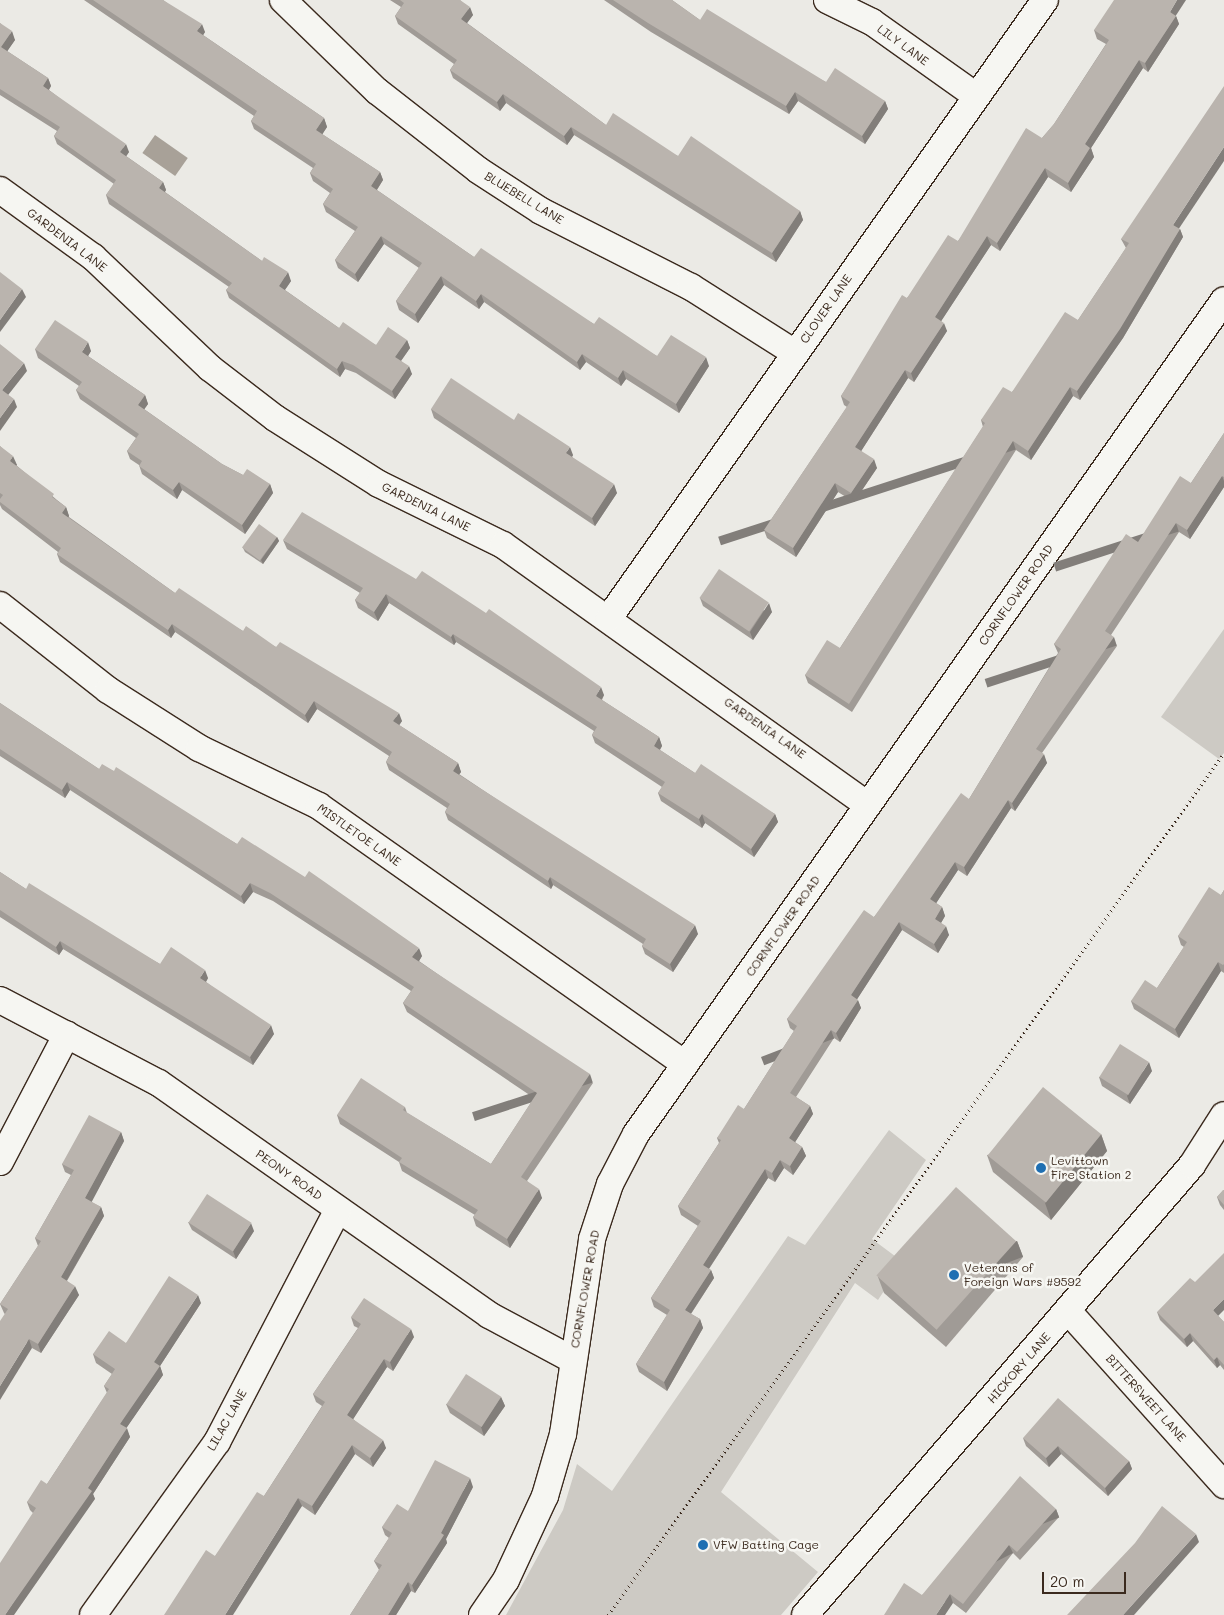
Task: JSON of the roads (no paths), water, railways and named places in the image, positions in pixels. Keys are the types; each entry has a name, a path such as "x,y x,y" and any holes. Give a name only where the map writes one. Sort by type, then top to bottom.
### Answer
{"street":[{"name":"BLUEBELL LANE","path":"283,0 377,91 478,170 541,211 691,287 795,353"},
{"name":"LILY LANE","path":"827,0 872,22 976,96"},
{"name":"CLOVER LANE","path":"608,618 1045,0"},
{"name":"GARDENIA LANE","path":"0,190 93,257 210,368 275,418 379,484 504,545 868,805"},
{"name":"CORNFLOWER ROAD","path":"482,1615 506,1580 545,1496 563,1434 592,1239 610,1184 636,1134 1224,300"},
{"name":"MISTLETOE LANE","path":"0,605 108,690 199,748 319,806 685,1064"},
{"name":"PEONY ROAD","path":"0,1000 159,1083 489,1315 573,1360"},
{"path":"0,1162 67,1034"},
{"name":"HICKORY LANE","path":"805,1615 1192,1165 1224,1115"},
{"name":"LILAC LANE","path":"93,1615 217,1442 338,1210"},
{"name":"BITTERSWEET LANE","path":"1068,1311 1224,1485"}],"place":[{"name":"Levittown Fire Station 2","path":"1041,1168"},
{"name":"Veterans of Foreign Wars #9592","path":"954,1275"},
{"name":"VFW Batting Cage","path":"703,1545"}]}
